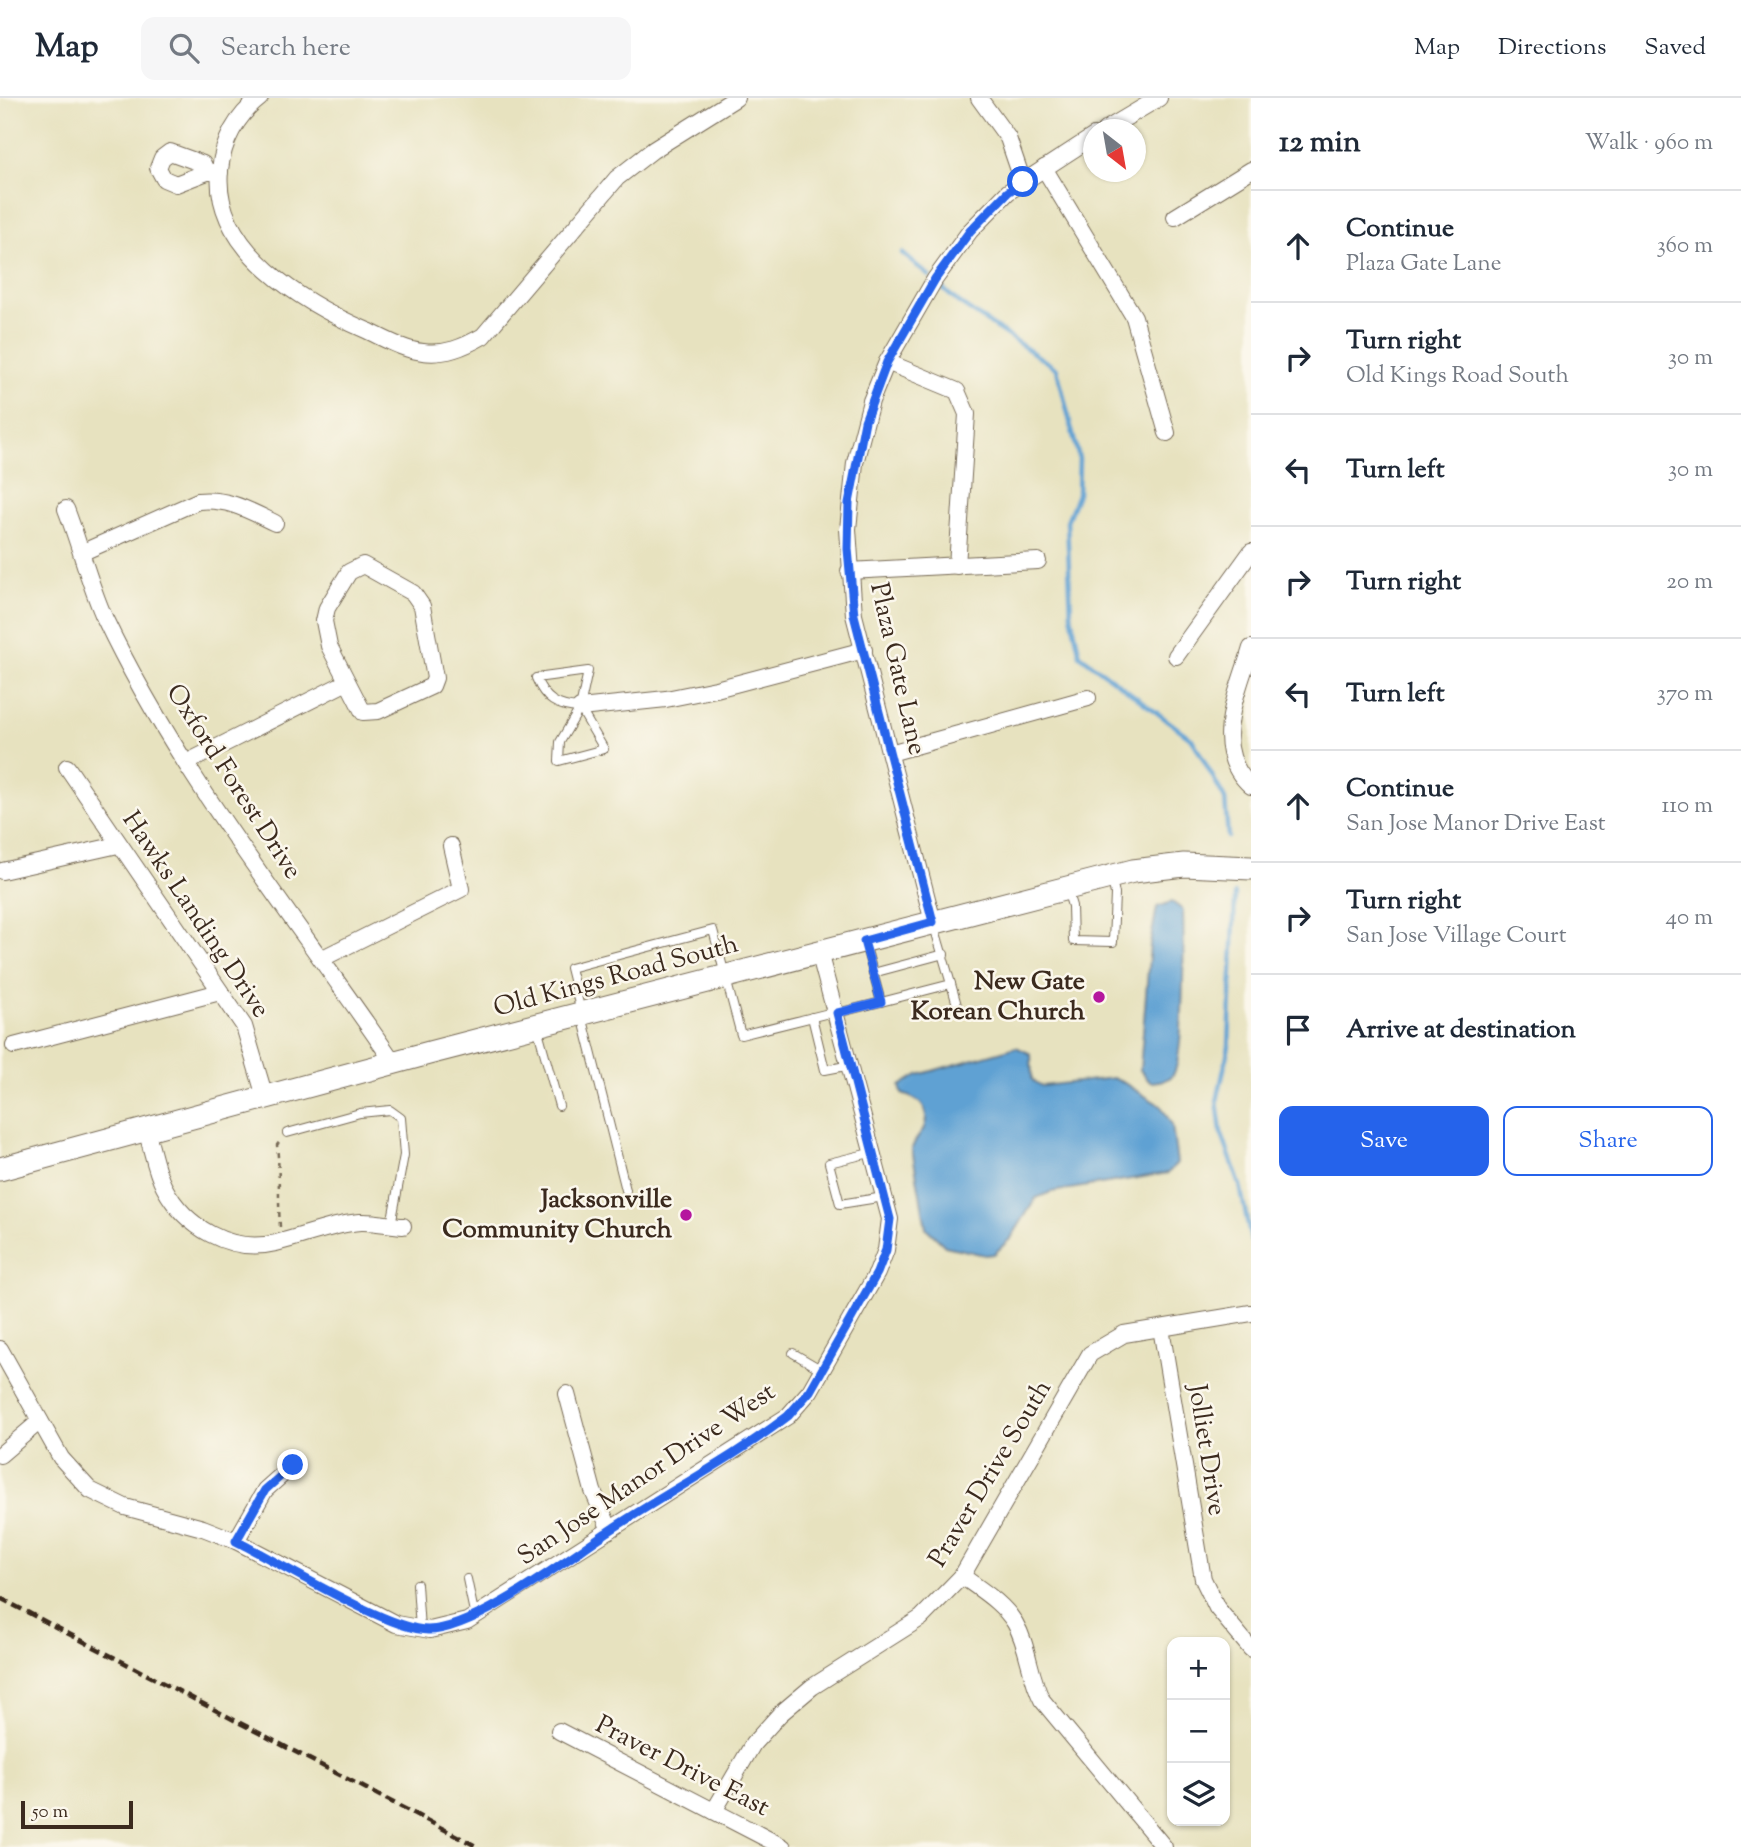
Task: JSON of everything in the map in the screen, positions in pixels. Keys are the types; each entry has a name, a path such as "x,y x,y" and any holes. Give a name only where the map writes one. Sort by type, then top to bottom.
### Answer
{"street":[{"path":"260,98 244,112 229,137 214,172 234,232 253,255 303,299 328,314 422,352 458,349 483,336 595,200 634,163 736,98"},
{"path":"979,98 1008,138 1023,182"},
{"path":"1124,119 1159,98"},
{"name":"Plaza Gate Lane","path":"933,922 854,615 849,571 849,503 855,463 871,401 887,362 935,279 970,231 1008,192 1083,143"},
{"path":"1044,168 1134,317 1167,433"},
{"path":"1175,217 1251,170"},
{"path":"887,362 957,391 964,402 967,414 957,566"},
{"path":"83,552 198,501 218,499 234,503 275,523"},
{"name":"Oxford Forest Drive","path":"66,509 104,617 186,763 394,1063"},
{"path":"1176,656 1251,552"},
{"path":"849,571 1038,561"},
{"path":"363,565 413,593 422,606 435,678 432,686 378,711 363,712 347,682 324,632 327,608 349,572 363,565"},
{"path":"1251,648 1227,730 1234,767 1251,786"},
{"path":"580,708 666,699 716,689 864,650"},
{"path":"186,763 347,682"},
{"path":"890,753 1088,698"},
{"name":"Hawks Landing Drive","path":"67,767 244,1026 265,1097"},
{"path":"2,872 118,845"},
{"path":"323,958 461,888 452,846"},
{"name":"Old Kings Road South","path":"0,1169 1066,887 1112,876 1184,865 1251,868"},
{"name":"San Jose Manor Drive West","path":"471,1619 769,1430 810,1391 882,1262 890,1219 837,1012 819,953"},
{"path":"14,1045 220,992"},
{"path":"146,1130 162,1184 183,1216 202,1230 224,1240 249,1245 281,1242 359,1222 397,1226"},
{"name":"Praver Drive South","path":"714,1811 753,1744 780,1714 812,1688 921,1618 962,1576 1090,1354 1115,1336 1251,1313"},
{"name":"Jolliet Drive","path":"1161,1328 1203,1579 1217,1608 1251,1649"},
{"path":"0,1349 61,1458 90,1490 125,1507 203,1528 236,1541 396,1624 420,1629 442,1628 471,1619"},
{"path":"567,1394 593,1491 610,1530"},
{"path":"0,1455 40,1421"},
{"path":"236,1541 265,1490 293,1465"},
{"path":"962,1576 1003,1608 1015,1622 1032,1682 1042,1700 1164,1847"},
{"name":"Praver Drive East","path":"559,1731 783,1847"}],"lane":[{"path":"580,708 562,707 542,693 537,678 588,671 580,708 560,742 559,761 604,749 580,708"},
{"path":"1066,887 1072,906 1073,941 1114,942 1115,894 1112,876"},
{"path":"933,922 959,1012"},
{"path":"626,1190 570,968 713,930 741,1035 951,984"},
{"path":"864,941 881,1002"},
{"path":"873,973 944,954"},
{"path":"811,1017 825,1070 851,1065"},
{"path":"537,1027 559,1106"},
{"path":"287,1133 360,1113 390,1110 401,1118 404,1155 397,1226"},
{"path":"874,1152 830,1163 840,1204 885,1197"},
{"path":"793,1353 822,1370"},
{"path":"467,1579 471,1619"},
{"path":"417,1584 420,1629"}],"path":[{"path":"281,1242 276,1196 280,1175 277,1145 287,1133"}],"water":[{"path":"1172,902 1183,910 1180,1044 1172,1076 1150,1082 1140,1070 1150,944 1157,907"},
{"path":"1016,1047 1031,1054 1032,1080 1042,1086 1113,1078 1161,1106 1172,1125 1177,1163 1168,1173 1051,1192 1036,1198 1011,1238 994,1254 985,1255 945,1246 926,1228 912,1149 924,1128 925,1109 914,1098 902,1094 900,1086 918,1075"}],"waterway":[{"path":"902,253 929,276"},
{"path":"942,288 959,303 1057,369 1079,459 1078,494 1067,521 1071,615 1080,655 1192,739 1225,799 1228,837"},
{"path":"1235,894 1229,1046 1217,1101 1221,1132 1240,1185 1251,1241"}],"railway":[{"path":"0,1598 478,1847"}],"place":[{"name":"New Gate Korean Church","path":"1099,997"},
{"name":"Jacksonville Community Church","path":"686,1215"}],"route":[{"path":"293,1465 265,1490 236,1541 396,1624 412,1629 430,1630 453,1626 475,1617 593,1543 769,1430 788,1416 810,1391 877,1273 886,1250 890,1219 883,1183 837,1013 881,1002 864,941 933,922 854,615 848,549 849,503 855,463 878,381 935,279 970,231 1008,192 1023,182"}]}
